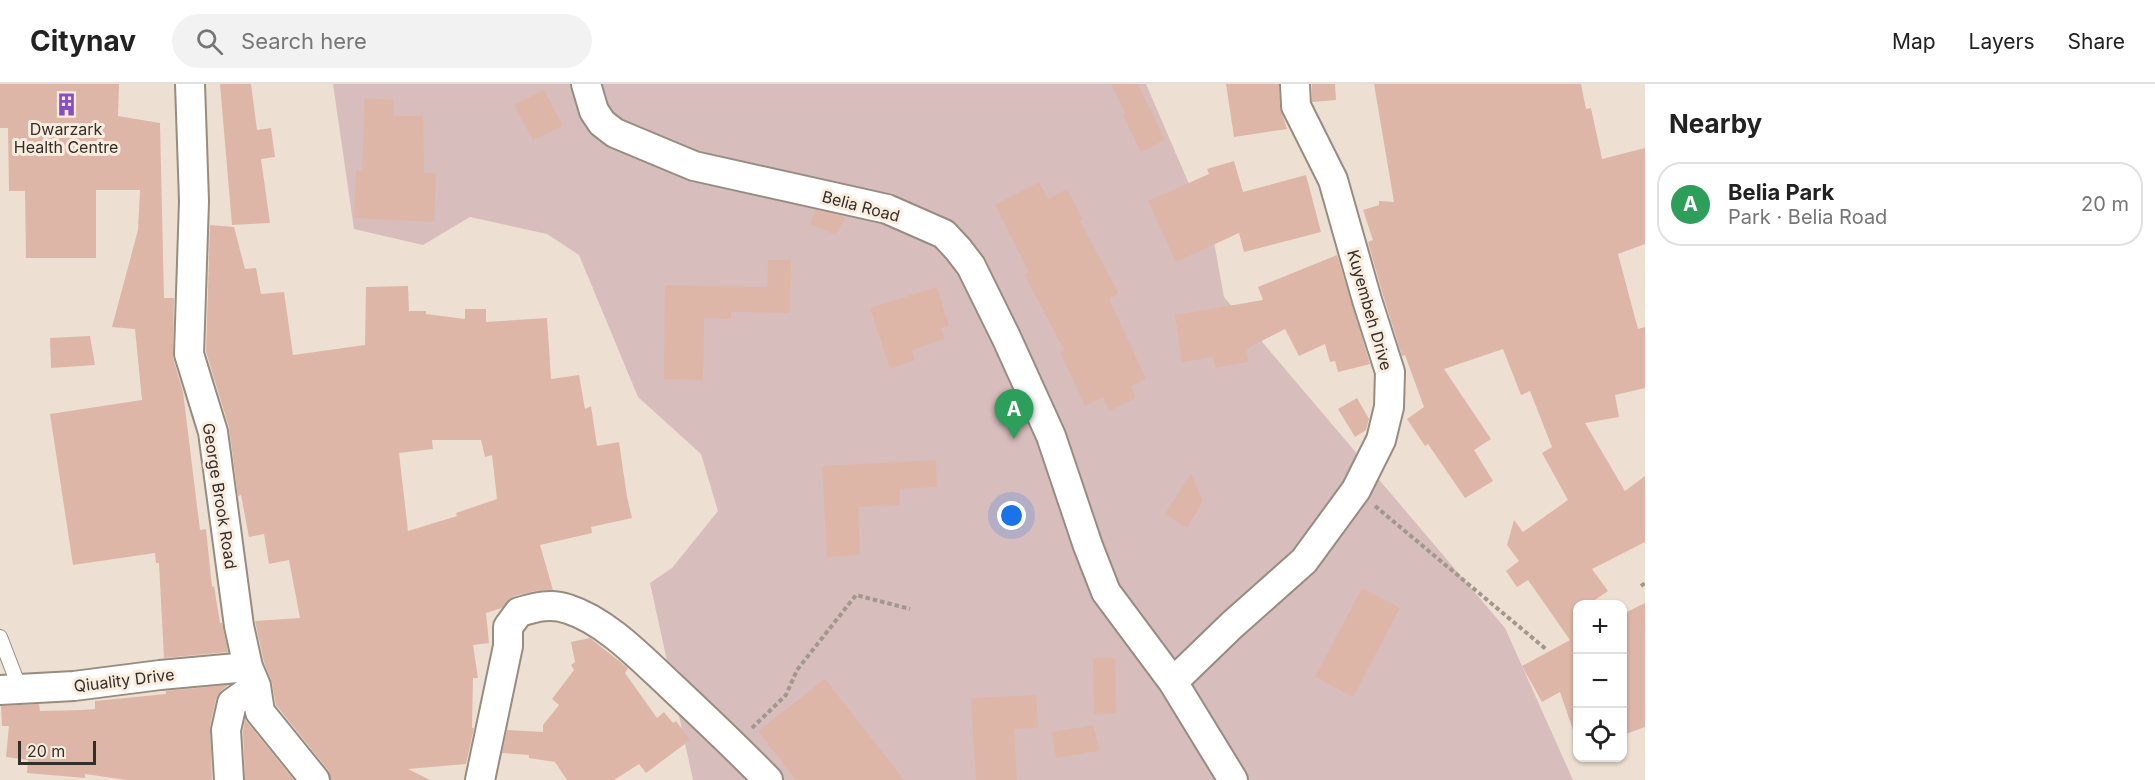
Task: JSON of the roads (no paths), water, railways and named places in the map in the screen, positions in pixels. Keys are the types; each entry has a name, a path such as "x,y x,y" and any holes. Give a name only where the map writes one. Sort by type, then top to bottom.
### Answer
{"street":[{"name":"George Brook Road","path":"190,84 194,201 189,354 213,432 240,626 260,712 315,780"},
{"name":"Belia Road","path":"586,84 594,111 602,123 615,133 694,166 887,210 944,234 958,249 971,266 1006,337 1050,436 1106,592 1173,682 1233,780"},
{"name":"Kuyembeh Drive","path":"1173,682 1232,625 1304,561 1356,490 1382,440 1389,407 1390,372 1333,180 1296,106 1294,84"},
{"path":"480,780 508,646 508,627 519,612 550,605 568,608 596,621 643,660 768,780"},
{"name":"Qiuality Drive","path":"10,689 74,686 160,675 252,677"},
{"path":"229,780 226,730 232,704 252,677"}],"lane":[{"path":"0,637 10,689"}],"place":[{"name":"Dwarzark Health Centre","path":"66,104"},
{"name":"Belia Park","path":"1014,439"}]}
